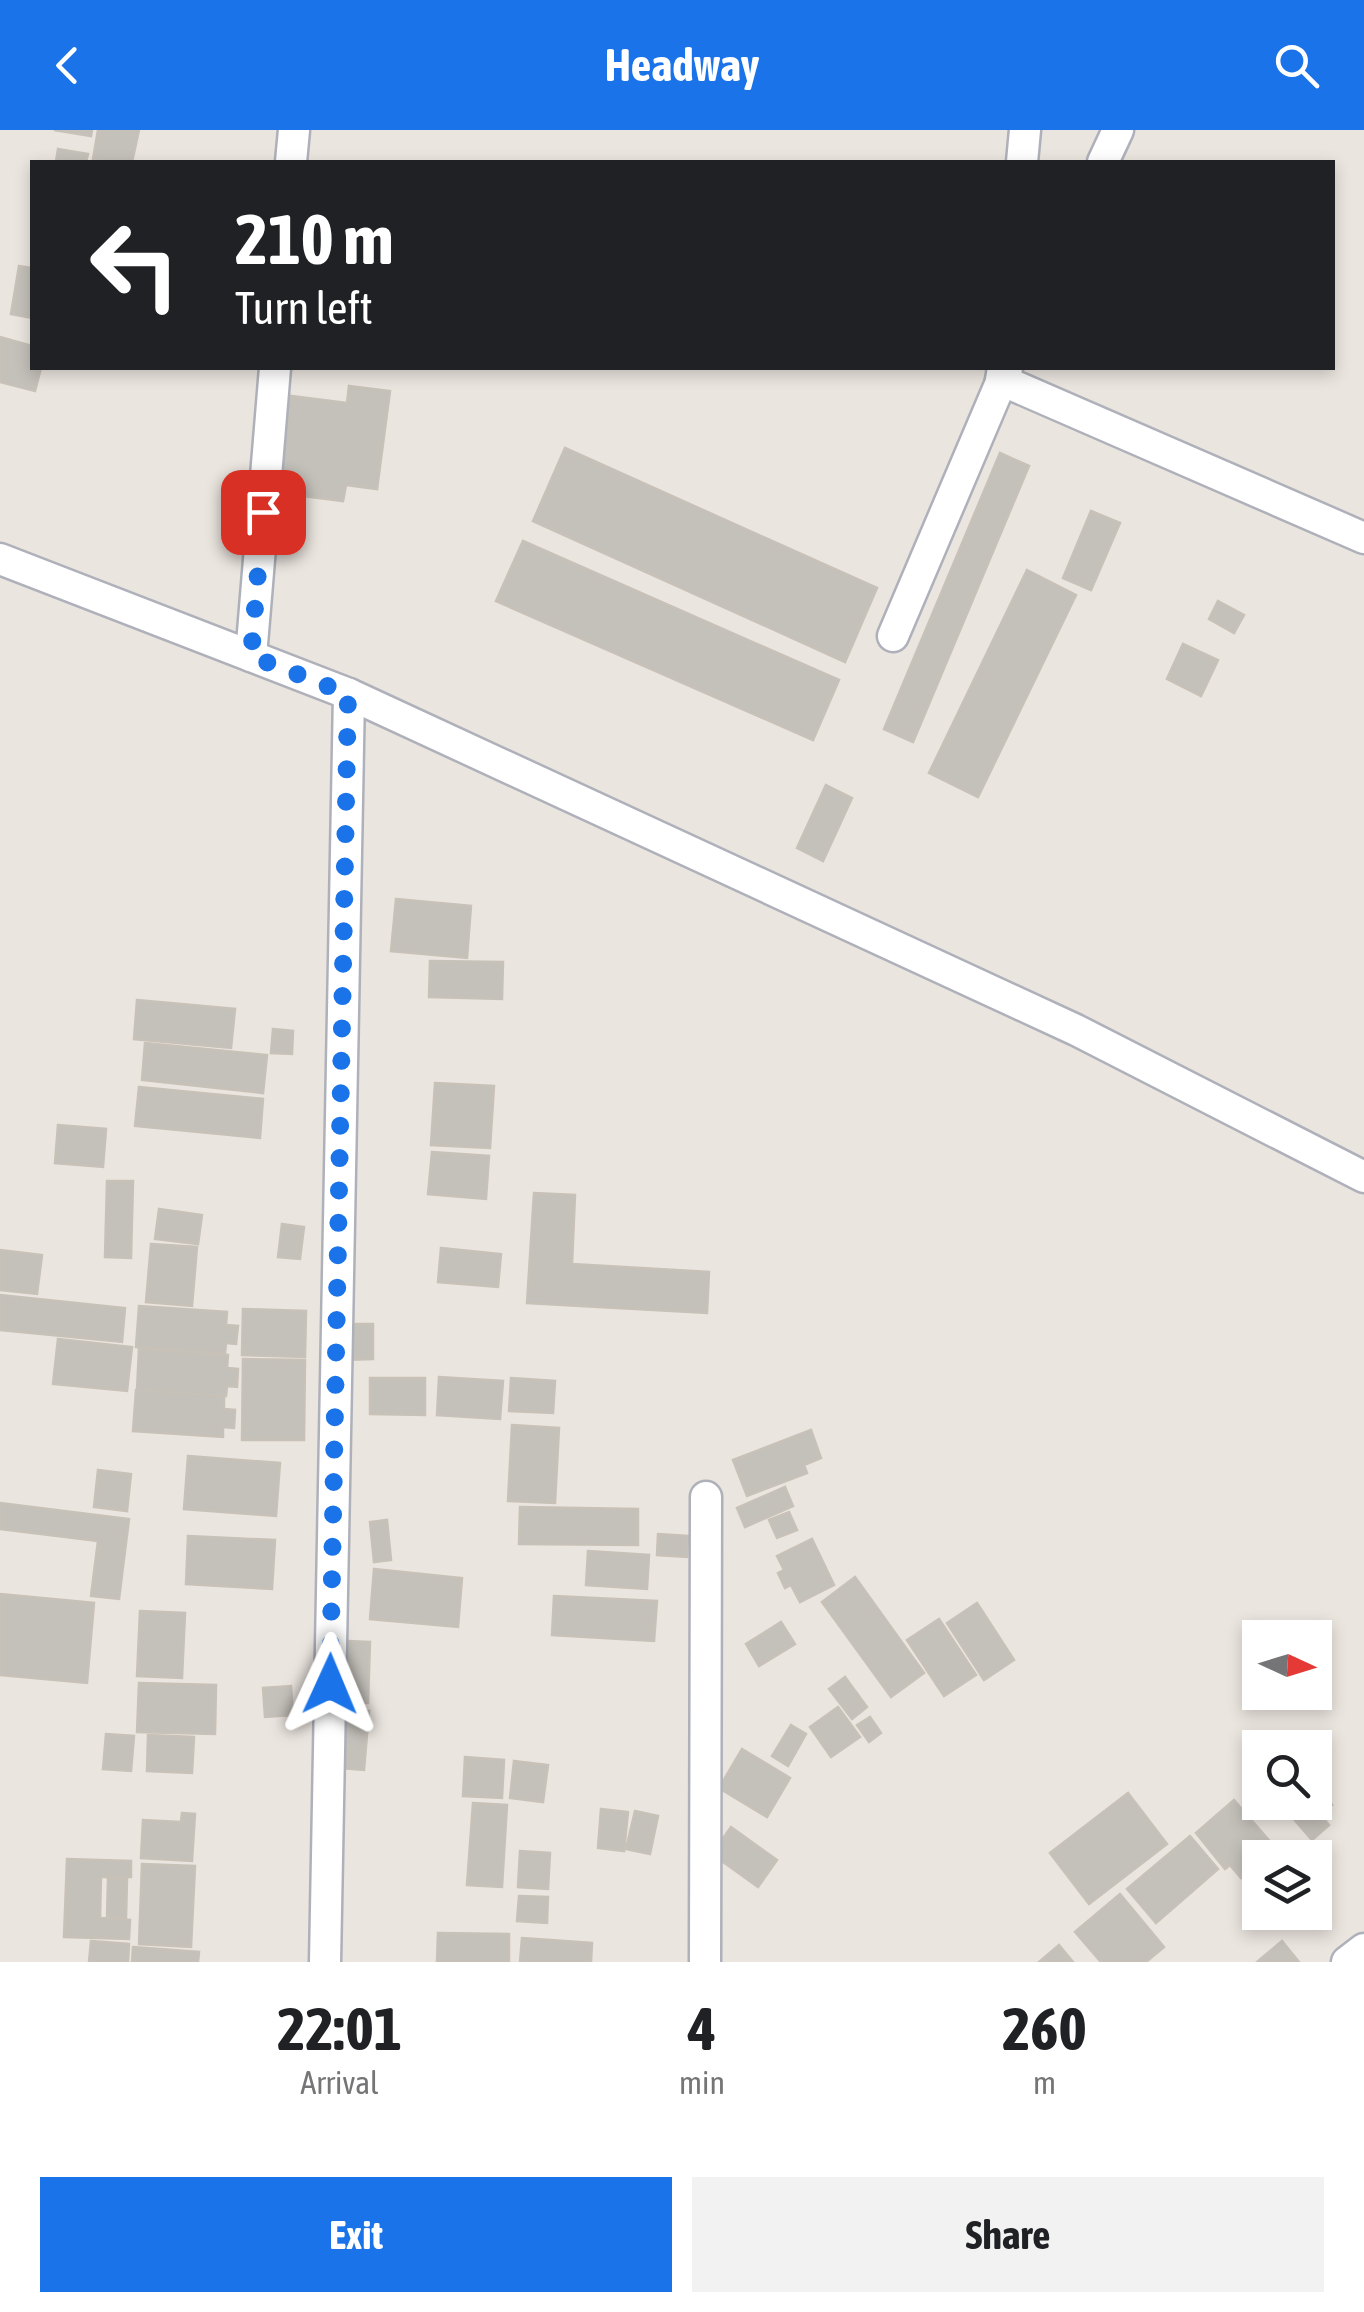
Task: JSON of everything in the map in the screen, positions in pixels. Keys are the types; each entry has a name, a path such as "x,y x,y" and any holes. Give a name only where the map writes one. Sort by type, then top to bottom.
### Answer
{"street":[{"path":"291,160 294,130"},
{"path":"1022,160 1025,130"},
{"path":"1104,160 1118,130"},
{"path":"251,656 275,370"},
{"path":"892,636 1004,372 1364,538"},
{"path":"0,560 348,694 1076,1030 1364,1177"},
{"path":"325,1962 348,694"},
{"path":"705,1962 706,1497"},
{"path":"1347,1962 1364,1948"}],"building":[{"path":"54,130 92,130 91,136"},
{"path":"98,130 139,130 132,160 93,159"},
{"path":"58,149 88,154 86,160 56,160"},
{"path":"19,266 30,268 30,318 11,314"},
{"path":"0,337 30,345 30,370 40,370 35,391 0,382"},
{"path":"349,386 390,391 377,489 346,485 343,501 279,493 291,396 347,403"},
{"path":"565,448 877,588 845,662 533,521"},
{"path":"1000,453 1029,466 913,742 884,729"},
{"path":"1091,511 1120,523 1091,590 1063,578"},
{"path":"523,541 839,680 813,740 496,601"},
{"path":"1027,570 1076,595 978,797 929,773"},
{"path":"1218,601 1244,615 1234,633 1209,619"},
{"path":"1183,644 1218,660 1201,696 1167,679"},
{"path":"826,785 852,798 823,861 797,848"},
{"path":"396,899 471,906 467,958 391,951"},
{"path":"430,961 503,962 502,999 429,997"},
{"path":"137,1000 235,1009 231,1048 134,1039"},
{"path":"273,1029 293,1031 292,1054 271,1053"},
{"path":"145,1043 267,1055 263,1093 142,1080"},
{"path":"435,1083 494,1086 490,1148 431,1145"},
{"path":"139,1087 263,1099 260,1138 135,1126"},
{"path":"58,1125 106,1129 103,1167 55,1163"},
{"path":"432,1152 489,1156 486,1199 428,1194"},
{"path":"107,1181 133,1181 131,1258 105,1257"},
{"path":"534,1193 575,1195 572,1264 709,1272 707,1313 527,1303"},
{"path":"159,1209 202,1215 198,1244 155,1239"},
{"path":"282,1224 304,1227 300,1259 278,1257"},
{"path":"151,1244 197,1247 192,1306 146,1302"},
{"path":"441,1248 501,1254 498,1287 438,1282"},
{"path":"0,1250 42,1255 37,1294 0,1290"},
{"path":"0,1295 125,1308 122,1342 0,1330"},
{"path":"139,1306 227,1312 226,1325 238,1326 236,1344 226,1343 225,1353 136,1347"},
{"path":"243,1309 306,1311 305,1357 242,1355"},
{"path":"344,1324 373,1324 373,1359 345,1360"},
{"path":"58,1339 132,1347 127,1391 53,1384"},
{"path":"139,1349 228,1355 227,1368 238,1369 237,1387 227,1386 226,1396 137,1390"},
{"path":"243,1359 305,1360 304,1440 242,1440"},
{"path":"439,1377 503,1381 500,1419 437,1415"},
{"path":"370,1378 425,1378 425,1415 370,1414"},
{"path":"511,1378 555,1381 553,1413 509,1411"},
{"path":"136,1390 224,1396 224,1409 235,1410 234,1428 223,1427 223,1437 133,1431"},
{"path":"512,1425 559,1428 555,1503 508,1501"},
{"path":"811,1430 821,1458 804,1465 807,1473 747,1496 733,1460"},
{"path":"188,1456 280,1463 276,1516 184,1509"},
{"path":"98,1470 131,1474 127,1511 94,1507"},
{"path":"785,1487 793,1506 745,1527 737,1508"},
{"path":"0,1503 129,1519 119,1599 91,1596 98,1541 0,1529"},
{"path":"520,1507 638,1509 638,1545 519,1544"},
{"path":"789,1512 797,1530 777,1538 769,1520"},
{"path":"387,1520 391,1560 374,1562 370,1522"},
{"path":"658,1534 688,1536 687,1557 657,1555"},
{"path":"188,1536 275,1540 272,1589 186,1584"},
{"path":"812,1539 834,1585 800,1602 791,1585 785,1588 778,1573 784,1570 777,1556"},
{"path":"588,1551 649,1555 647,1589 586,1585"},
{"path":"374,1569 462,1578 458,1627 370,1619"},
{"path":"855,1577 924,1673 891,1697 822,1602"},
{"path":"0,1594 94,1603 87,1683 0,1675"},
{"path":"554,1596 657,1601 654,1641 552,1635"},
{"path":"977,1603 1014,1660 984,1680 947,1623"},
{"path":"140,1611 185,1613 182,1678 137,1676"},
{"path":"939,1619 976,1675 944,1696 907,1640"},
{"path":"781,1622 795,1644 759,1666 746,1644"},
{"path":"347,1641 370,1642 368,1703 345,1702"},
{"path":"845,1677 867,1707 852,1719 829,1689"},
{"path":"139,1683 216,1685 215,1734 137,1732"},
{"path":"291,1686 293,1715 265,1717 263,1688"},
{"path":"838,1707 860,1737 831,1757 810,1727"},
{"path":"346,1710 369,1711 364,1770 341,1768"},
{"path":"870,1717 881,1733 869,1742 857,1725"},
{"path":"791,1725 806,1734 788,1766 772,1756"},
{"path":"106,1734 134,1736 131,1771 103,1769"},
{"path":"148,1735 194,1737 192,1773 147,1771"},
{"path":"742,1749 790,1778 767,1817 719,1788"},
{"path":"465,1757 504,1760 502,1798 463,1796"},
{"path":"514,1761 548,1765 543,1802 510,1798"},
{"path":"1128,1793 1167,1844 1089,1904 1050,1853"},
{"path":"1234,1800 1242,1809 1242,1820 1251,1820 1269,1840 1242,1840 1241,1878 1230,1865 1225,1869 1196,1833"},
{"path":"473,1803 507,1805 502,1887 467,1885"},
{"path":"601,1809 628,1812 624,1851 598,1848"},
{"path":"635,1811 658,1816 650,1854 626,1849"},
{"path":"182,1813 195,1814 192,1861 141,1858 143,1820 181,1822"},
{"path":"1295,1820 1325,1820 1329,1825 1312,1840"},
{"path":"731,1827 777,1860 758,1887 712,1854"},
{"path":"1190,1836 1218,1869 1156,1923 1127,1889"},
{"path":"520,1851 550,1853 548,1889 518,1887"},
{"path":"67,1859 131,1861 131,1877 101,1877 100,1918 130,1920 129,1939 64,1937"},
{"path":"142,1864 195,1866 191,1947 139,1944"},
{"path":"108,1878 127,1879 126,1918 107,1918"},
{"path":"1120,1894 1164,1947 1146,1962 1101,1962 1075,1932"},
{"path":"519,1896 548,1897 547,1923 517,1921"},
{"path":"438,1933 509,1934 509,1962 437,1962"},
{"path":"522,1938 592,1943 591,1962 520,1962"},
{"path":"91,1941 129,1944 128,1962 89,1962"},
{"path":"1282,1941 1299,1962 1257,1962"},
{"path":"1059,1945 1073,1962 1039,1962"},
{"path":"133,1947 199,1952 198,1962 132,1962"}],"route":[{"path":"263,512 251,656 348,694 330,1684"}]}
